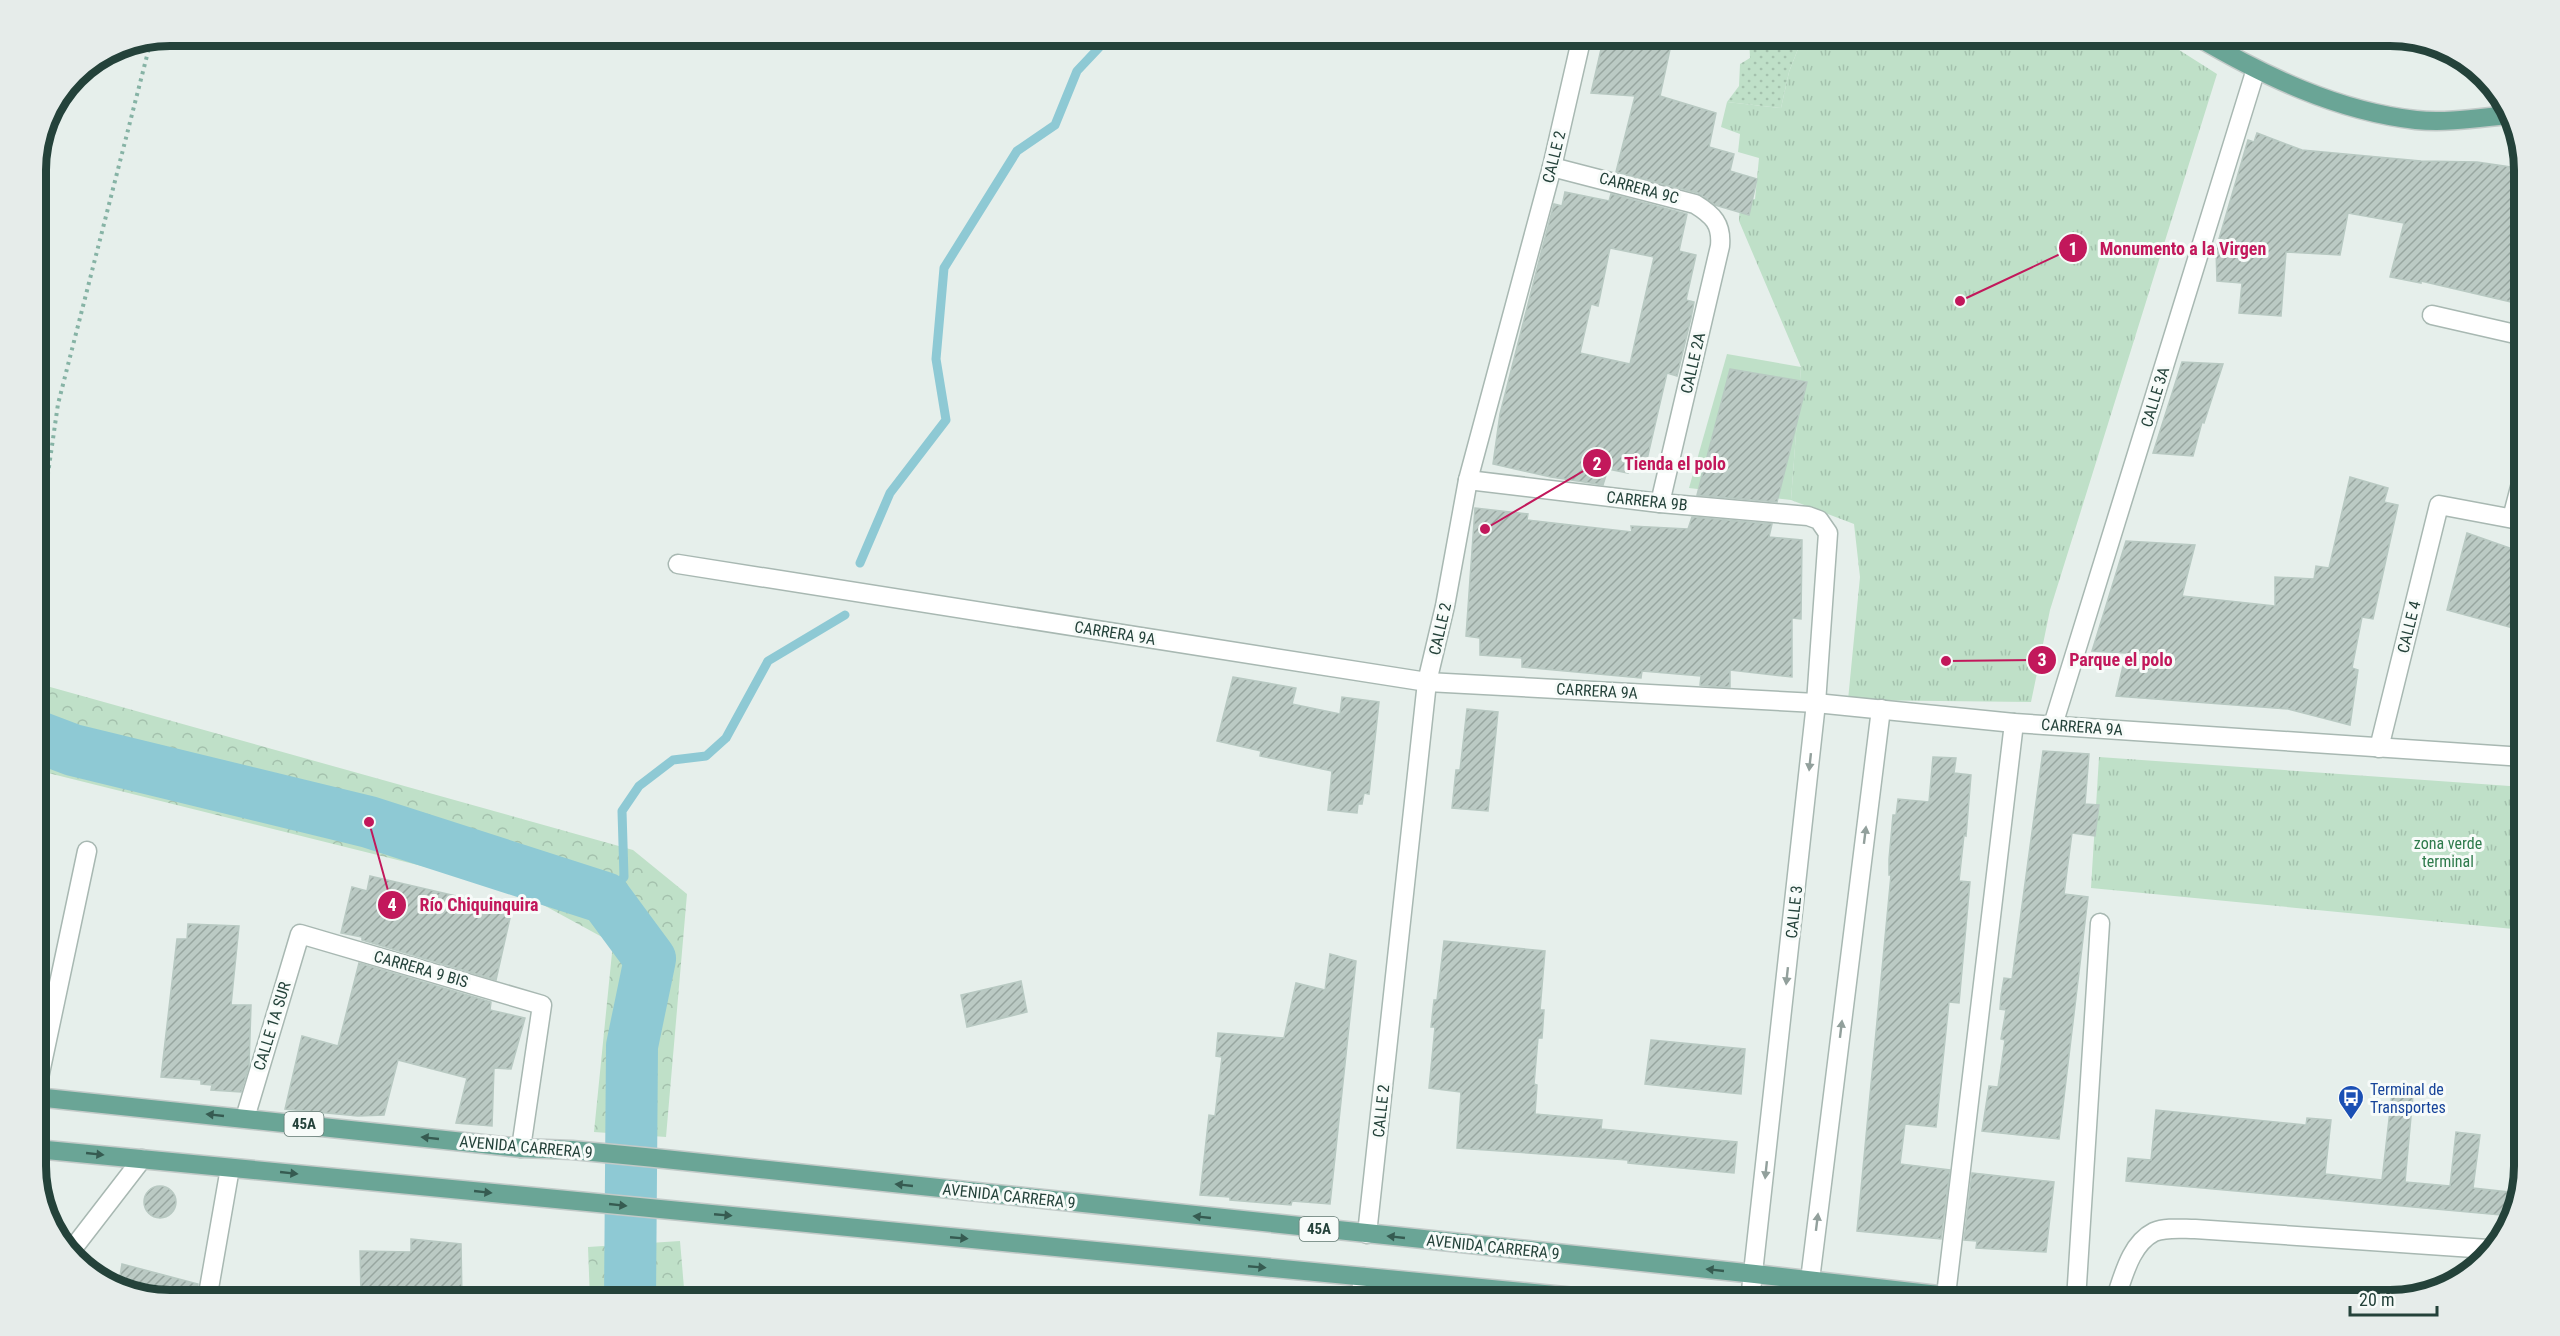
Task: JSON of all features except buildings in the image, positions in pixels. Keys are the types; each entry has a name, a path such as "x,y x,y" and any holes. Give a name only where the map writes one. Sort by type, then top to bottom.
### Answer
{"main road":[{"path":"2214,46 2256,69 2318,96 2367,111 2418,120 2461,120 2501,116"},
{"name":"AVENIDA CARRERA 9","path":"47,1098 521,1148 572,1150 655,1158 1901,1290"},
{"path":"47,1150 1500,1290"}],"street":[{"name":"CALLE 2","path":"1367,1234 1427,682 1445,606 1468,480 1552,167 1580,46"},
{"name":"CALLE 3A","path":"2053,725 2256,69"},
{"name":"CARRERA 9C","path":"1552,167 1695,204 1719,223"},
{"name":"CALLE 2A","path":"1660,503 1720,246 1719,223"},
{"path":"2432,315 2513,334"},
{"name":"CARRERA 9B","path":"1468,480 1660,503 1808,516 1819,520 1824,525"},
{"name":"CALLE 4","path":"2379,748 2439,505 2513,518"},
{"name":"CALLE 3","path":"1752,1290 1816,704 1829,543 1824,525"},
{"name":"CARRERA 9A","path":"678,564 1427,682 1816,704 2014,723 2514,756"},
{"path":"1810,1280 1881,709"},
{"path":"1947,1290 2014,723"},
{"path":"47,1040 87,851"},
{"path":"2077,1290 2100,923"},
{"name":"CARRERA 9 BIS","path":"300,933 542,1005 521,1148"},
{"name":"CALLE 1A SUR","path":"245,1118 300,933"},
{"path":"76,1245 142,1159"},
{"path":"209,1290 230,1168"},
{"path":"2119,1290 2129,1263 2140,1244 2153,1233 2168,1229 2481,1249"},
{"path":"1361,1290 1363,1277"}],"path":[{"path":"47,480 58,404 150,49"}],"green space":[{"path":"1749,46 1799,46 1789,72 1781,108 1727,102 1739,86 1740,64 1750,58"},
{"path":"1799,46 2173,46 2217,74 2050,610 2031,702 1848,700 1860,577 1854,524 1791,500 1801,367 1739,221 1740,202 1755,199 1759,158 1738,152 1740,134 1721,127 1727,102 1781,108 1789,72"},
{"path":"1727,354 1801,367 1791,500 1689,488"},
{"path":"47,686 633,850 687,894 666,1137 594,1132 613,943 514,889 47,773"},
{"name":"zona verde terminal","path":"2099,757 2514,786 2514,929 2091,888"},
{"path":"680,1241 684,1290 590,1290 588,1247"}],"waterway":[{"path":"860,563 890,493 946,420 936,359 944,268 1017,151 1055,125 1077,71 1100,47"},
{"path":"605,898 624,877 622,811 639,786 673,760 706,756 726,738 768,661 845,615"},
{"path":"47,740 73,750 369,822 605,898 650,959 632,1046 630,1290"}],"place":[{"name":"Monumento a la Virgen","path":"1960,301"},
{"name":"Tienda el polo","path":"1485,529"},
{"name":"Parque el polo","path":"1946,661"},
{"name":"Río Chiquinquira","path":"369,822"},
{"name":"Terminal de Transportes","path":"2351,1121"}]}
